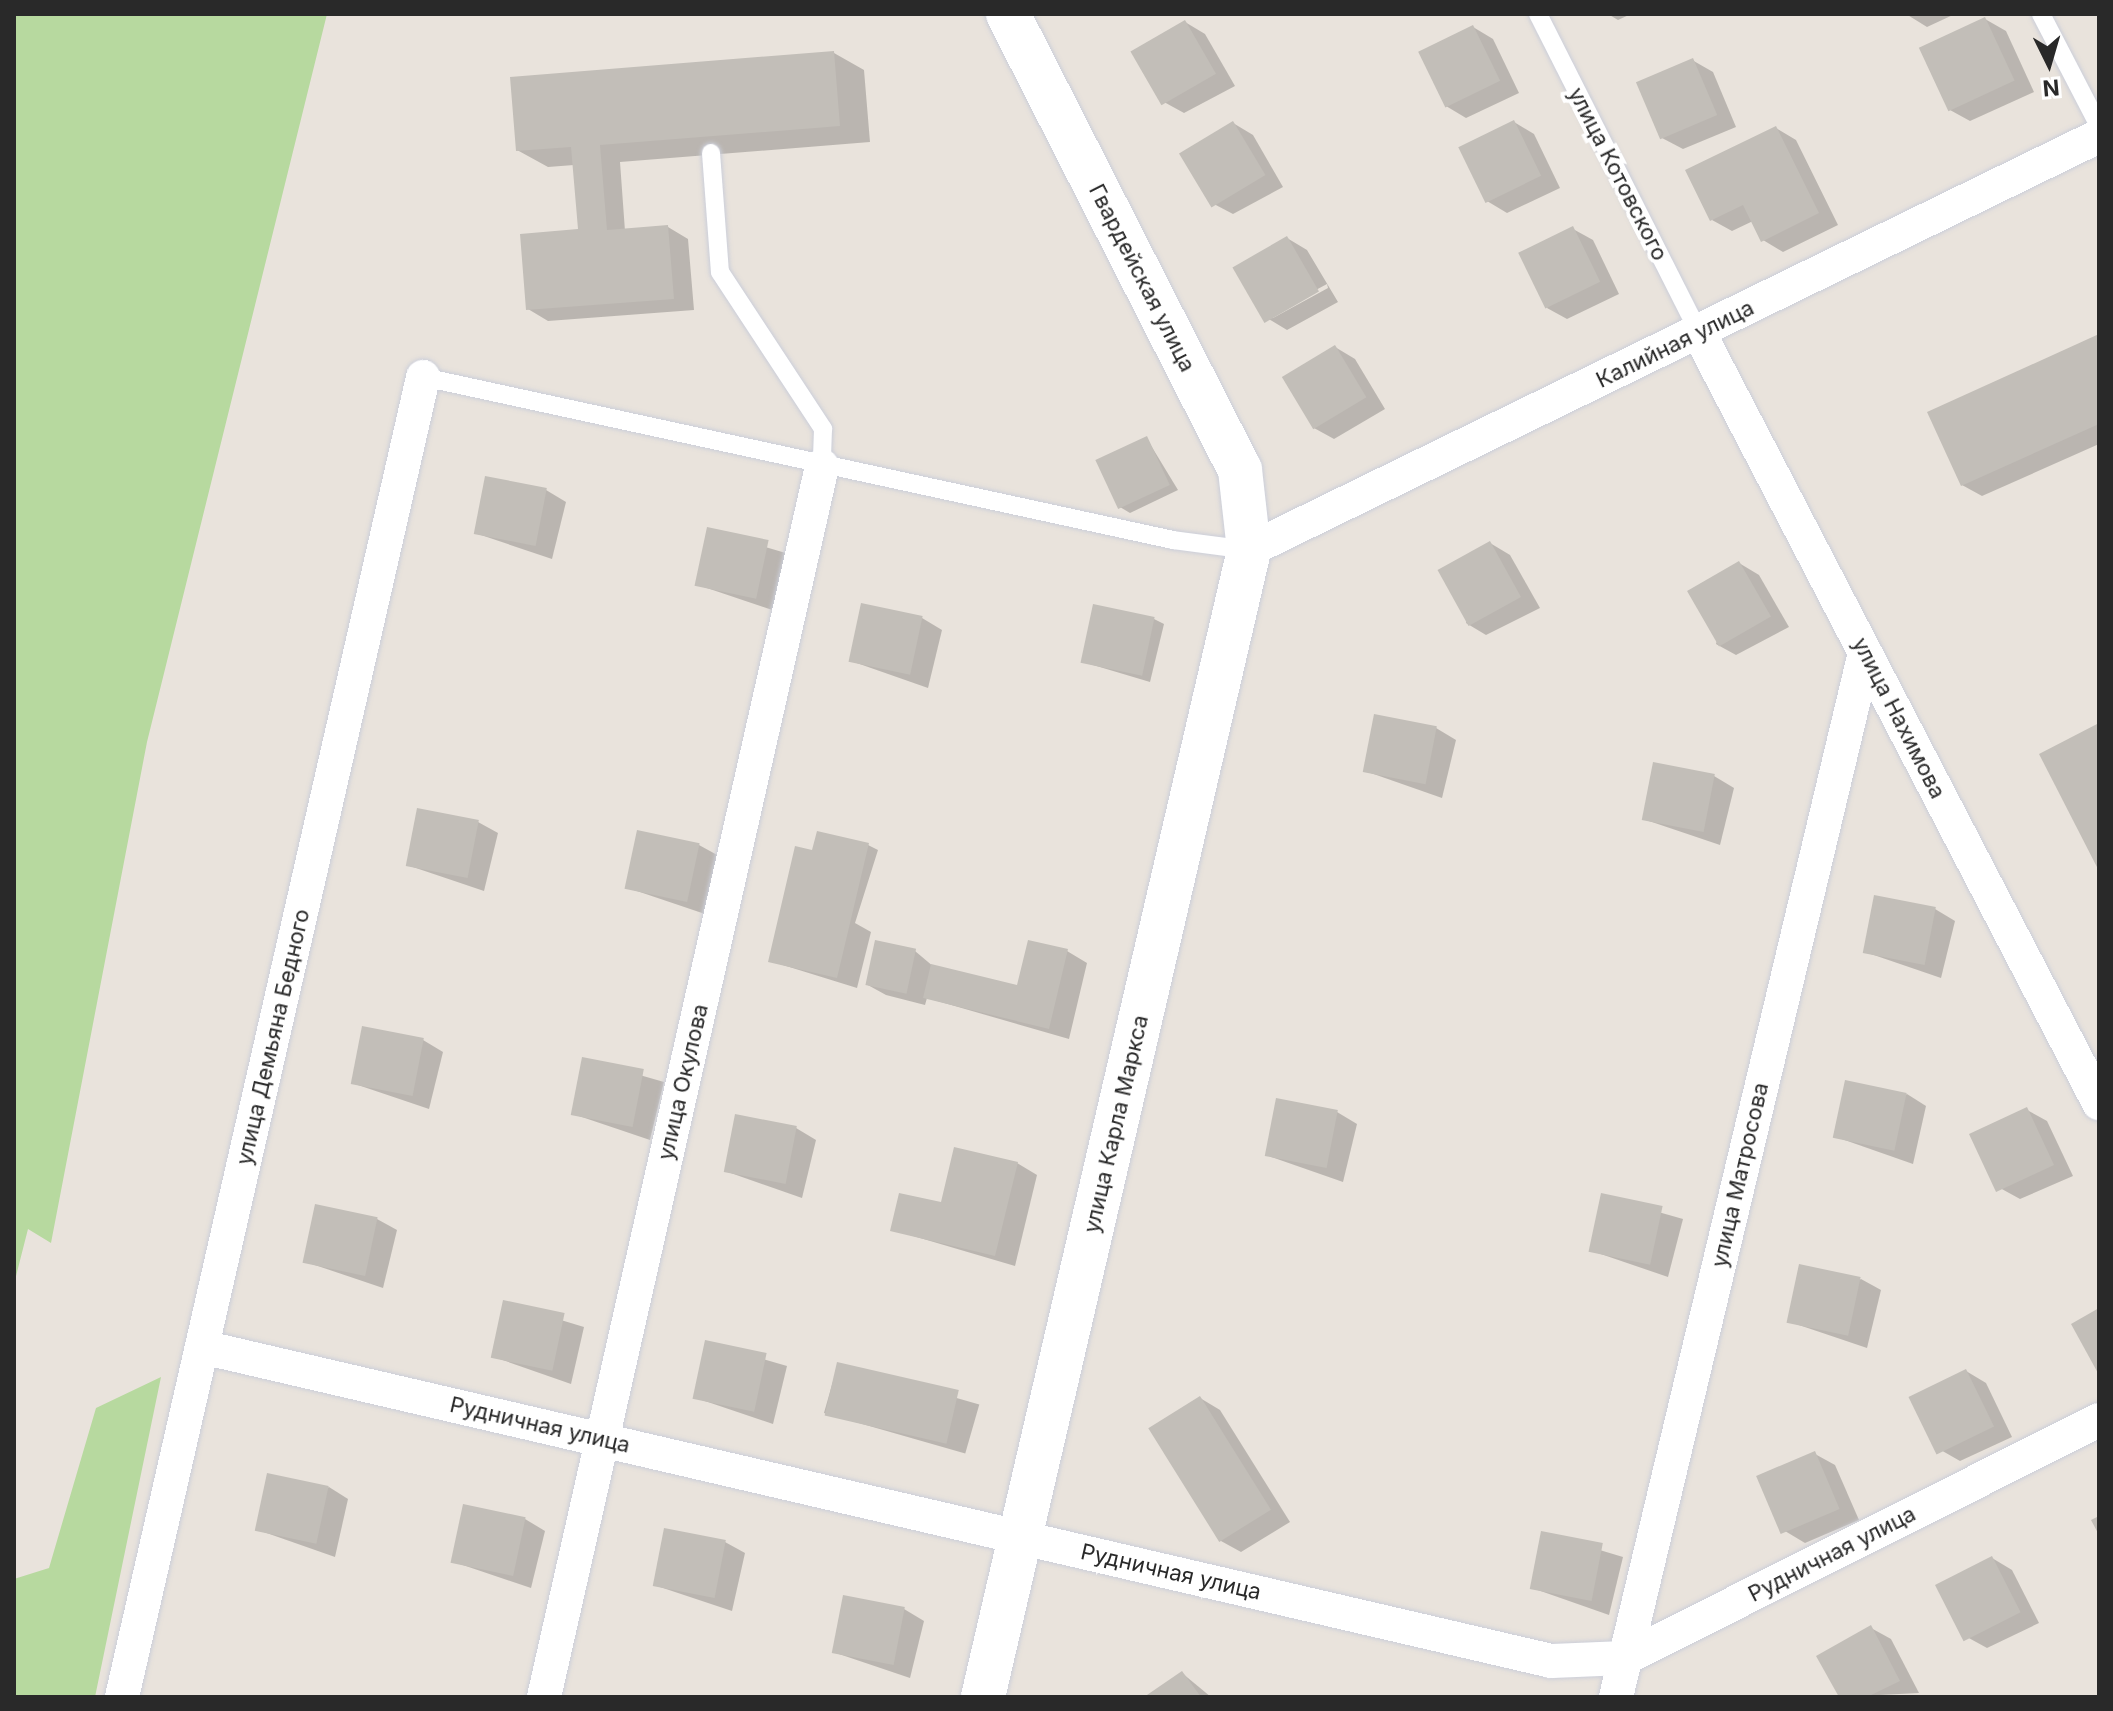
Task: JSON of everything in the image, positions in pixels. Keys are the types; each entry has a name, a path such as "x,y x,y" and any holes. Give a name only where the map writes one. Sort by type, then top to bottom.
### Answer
{"main road":[{"name":"Гвардейская улица","path":"1008,14 1240,470 1249,550"},
{"name":"улица Карла Маркса","path":"983,1697 1249,550"}],"street":[{"name":"Калийная улица","path":"1249,550 2099,136"},
{"name":"улица Нахимова","path":"1699,333 2099,1103"},
{"name":"улица Демьяна Бедного","path":"122,1697 423,377"},
{"name":"улица Окулова","path":"544,1697 822,466"},
{"name":"улица Матросова","path":"1616,1697 1865,653"},
{"name":"Рудничная улица","path":"202,1347 1551,1661 1625,1658 2099,1420"}],"lane":[{"name":"улица Котовского","path":"1538,14 1699,333"},
{"path":"2041,14 2099,126"},
{"path":"711,153 720,272 823,429 822,466"},
{"path":"423,377 822,466 1249,550"}],"green space":[{"path":"14,14 327,14 147,742 51,1243 28,1229 14,1284"},
{"path":"161,1377 95,1697 14,1697 14,1579 49,1568 96,1408"}],"building":[{"path":"1985,17 2015,80 1948,111 1919,48"},
{"path":"1185,20 1216,74 1161,105 1130,52"},
{"path":"1473,25 1500,81 1445,107 1418,52"},
{"path":"834,51 840,126 600,145 607,230 668,225 674,299 526,310 520,234 578,229 571,147 516,151 510,77"},
{"path":"1693,58 1717,115 1660,139 1636,82"},
{"path":"1514,120 1541,176 1485,203 1458,147"},
{"path":"1233,121 1265,175 1211,207 1179,153"},
{"path":"1776,126 1819,213 1761,242 1743,205 1710,221 1685,170"},
{"path":"1573,226 1600,282 1545,308 1518,253"},
{"path":"1287,236 1319,291 1264,323 1232,268"},
{"path":"2099,334 2099,424 1961,486 1927,412"},
{"path":"1335,345 1366,397 1313,429 1282,377"},
{"path":"1147,436 1170,485 1118,509 1095,460"},
{"path":"485,476 547,488 536,546 474,534"},
{"path":"707,527 769,540 756,599 695,586"},
{"path":"1490,541 1521,597 1469,626 1438,570"},
{"path":"1739,561 1771,616 1719,646 1687,591"},
{"path":"861,603 923,616 910,675 849,662"},
{"path":"1093,604 1155,617 1142,676 1081,663"},
{"path":"1374,714 1437,726 1426,784 1363,772"},
{"path":"2099,723 2099,871 2039,754"},
{"path":"1653,762 1715,774 1704,832 1642,820"},
{"path":"417,808 479,820 468,878 406,866"},
{"path":"637,830 700,843 687,902 625,889"},
{"path":"817,831 869,843 837,978 768,962 795,846 812,850"},
{"path":"1874,895 1936,907 1925,965 1863,953"},
{"path":"875,940 916,949 907,994 865,985"},
{"path":"1028,940 1068,949 1049,1029 923,998 931,964 1017,985"},
{"path":"362,1026 424,1038 413,1096 351,1084"},
{"path":"582,1057 644,1069 633,1127 571,1115"},
{"path":"1845,1080 1907,1093 1894,1151 1833,1138"},
{"path":"1276,1098 1338,1110 1327,1168 1265,1156"},
{"path":"2027,1107 2054,1165 1996,1192 1969,1134"},
{"path":"735,1114 797,1126 786,1184 724,1172"},
{"path":"954,1147 1018,1162 995,1256 890,1231 899,1193 941,1202"},
{"path":"1601,1193 1663,1206 1650,1265 1589,1252"},
{"path":"315,1204 378,1217 365,1276 303,1263"},
{"path":"1799,1264 1861,1277 1848,1336 1787,1323"},
{"path":"503,1300 565,1313 552,1371 491,1358"},
{"path":"2099,1308 2099,1375 2071,1324"},
{"path":"705,1340 767,1353 754,1412 693,1399"},
{"path":"837,1362 959,1390 946,1444 825,1416"},
{"path":"1966,1369 1994,1427 1937,1455 1908,1397"},
{"path":"1200,1396 1271,1510 1219,1542 1148,1428"},
{"path":"1815,1451 1840,1509 1781,1534 1756,1476"},
{"path":"267,1473 329,1486 316,1544 255,1531"},
{"path":"463,1504 526,1517 513,1576 451,1563"},
{"path":"2099,1516 2099,1535 2091,1520"},
{"path":"664,1528 726,1540 715,1598 653,1586"},
{"path":"1541,1531 1603,1543 1592,1601 1530,1589"},
{"path":"1992,1556 2021,1612 1964,1641 1935,1585"},
{"path":"843,1595 905,1607 894,1665 832,1653"},
{"path":"1871,1625 1900,1681 1867,1697 1839,1697 1816,1656"},
{"path":"1182,1671 1201,1697 1144,1697"}]}
